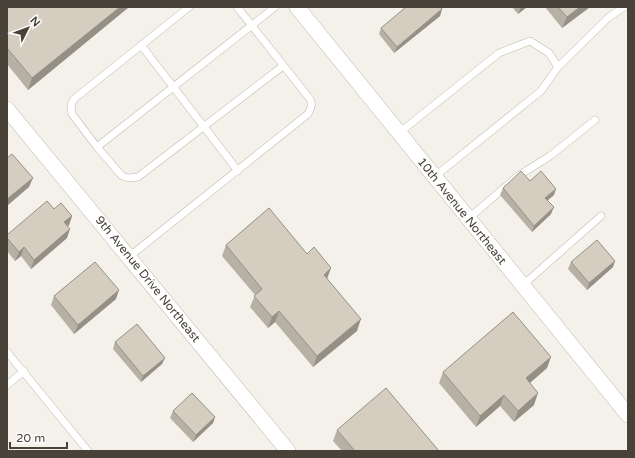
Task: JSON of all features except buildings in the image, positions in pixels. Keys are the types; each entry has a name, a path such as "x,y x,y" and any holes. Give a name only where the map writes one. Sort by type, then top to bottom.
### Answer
{"street":[{"name":"10th Avenue Northeast","path":"297,7 628,415"},
{"name":"9th Avenue Drive Northeast","path":"7,108 130,256 284,450"}],"lane":[{"path":"189,7 83,90 74,98 71,105 72,114 97,147 122,176 129,178 138,177 283,66"},
{"path":"130,256 308,114 312,108 310,99 237,7"},
{"path":"97,147 275,7"},
{"path":"434,177 541,91 558,67 610,17 624,7"},
{"path":"399,134 499,53 530,41 549,53 558,67"},
{"path":"141,45 238,170"},
{"path":"469,218 518,176 550,156 595,120"},
{"path":"523,285 600,216"},
{"path":"7,352 88,451"},
{"path":"7,385 24,371"}]}
